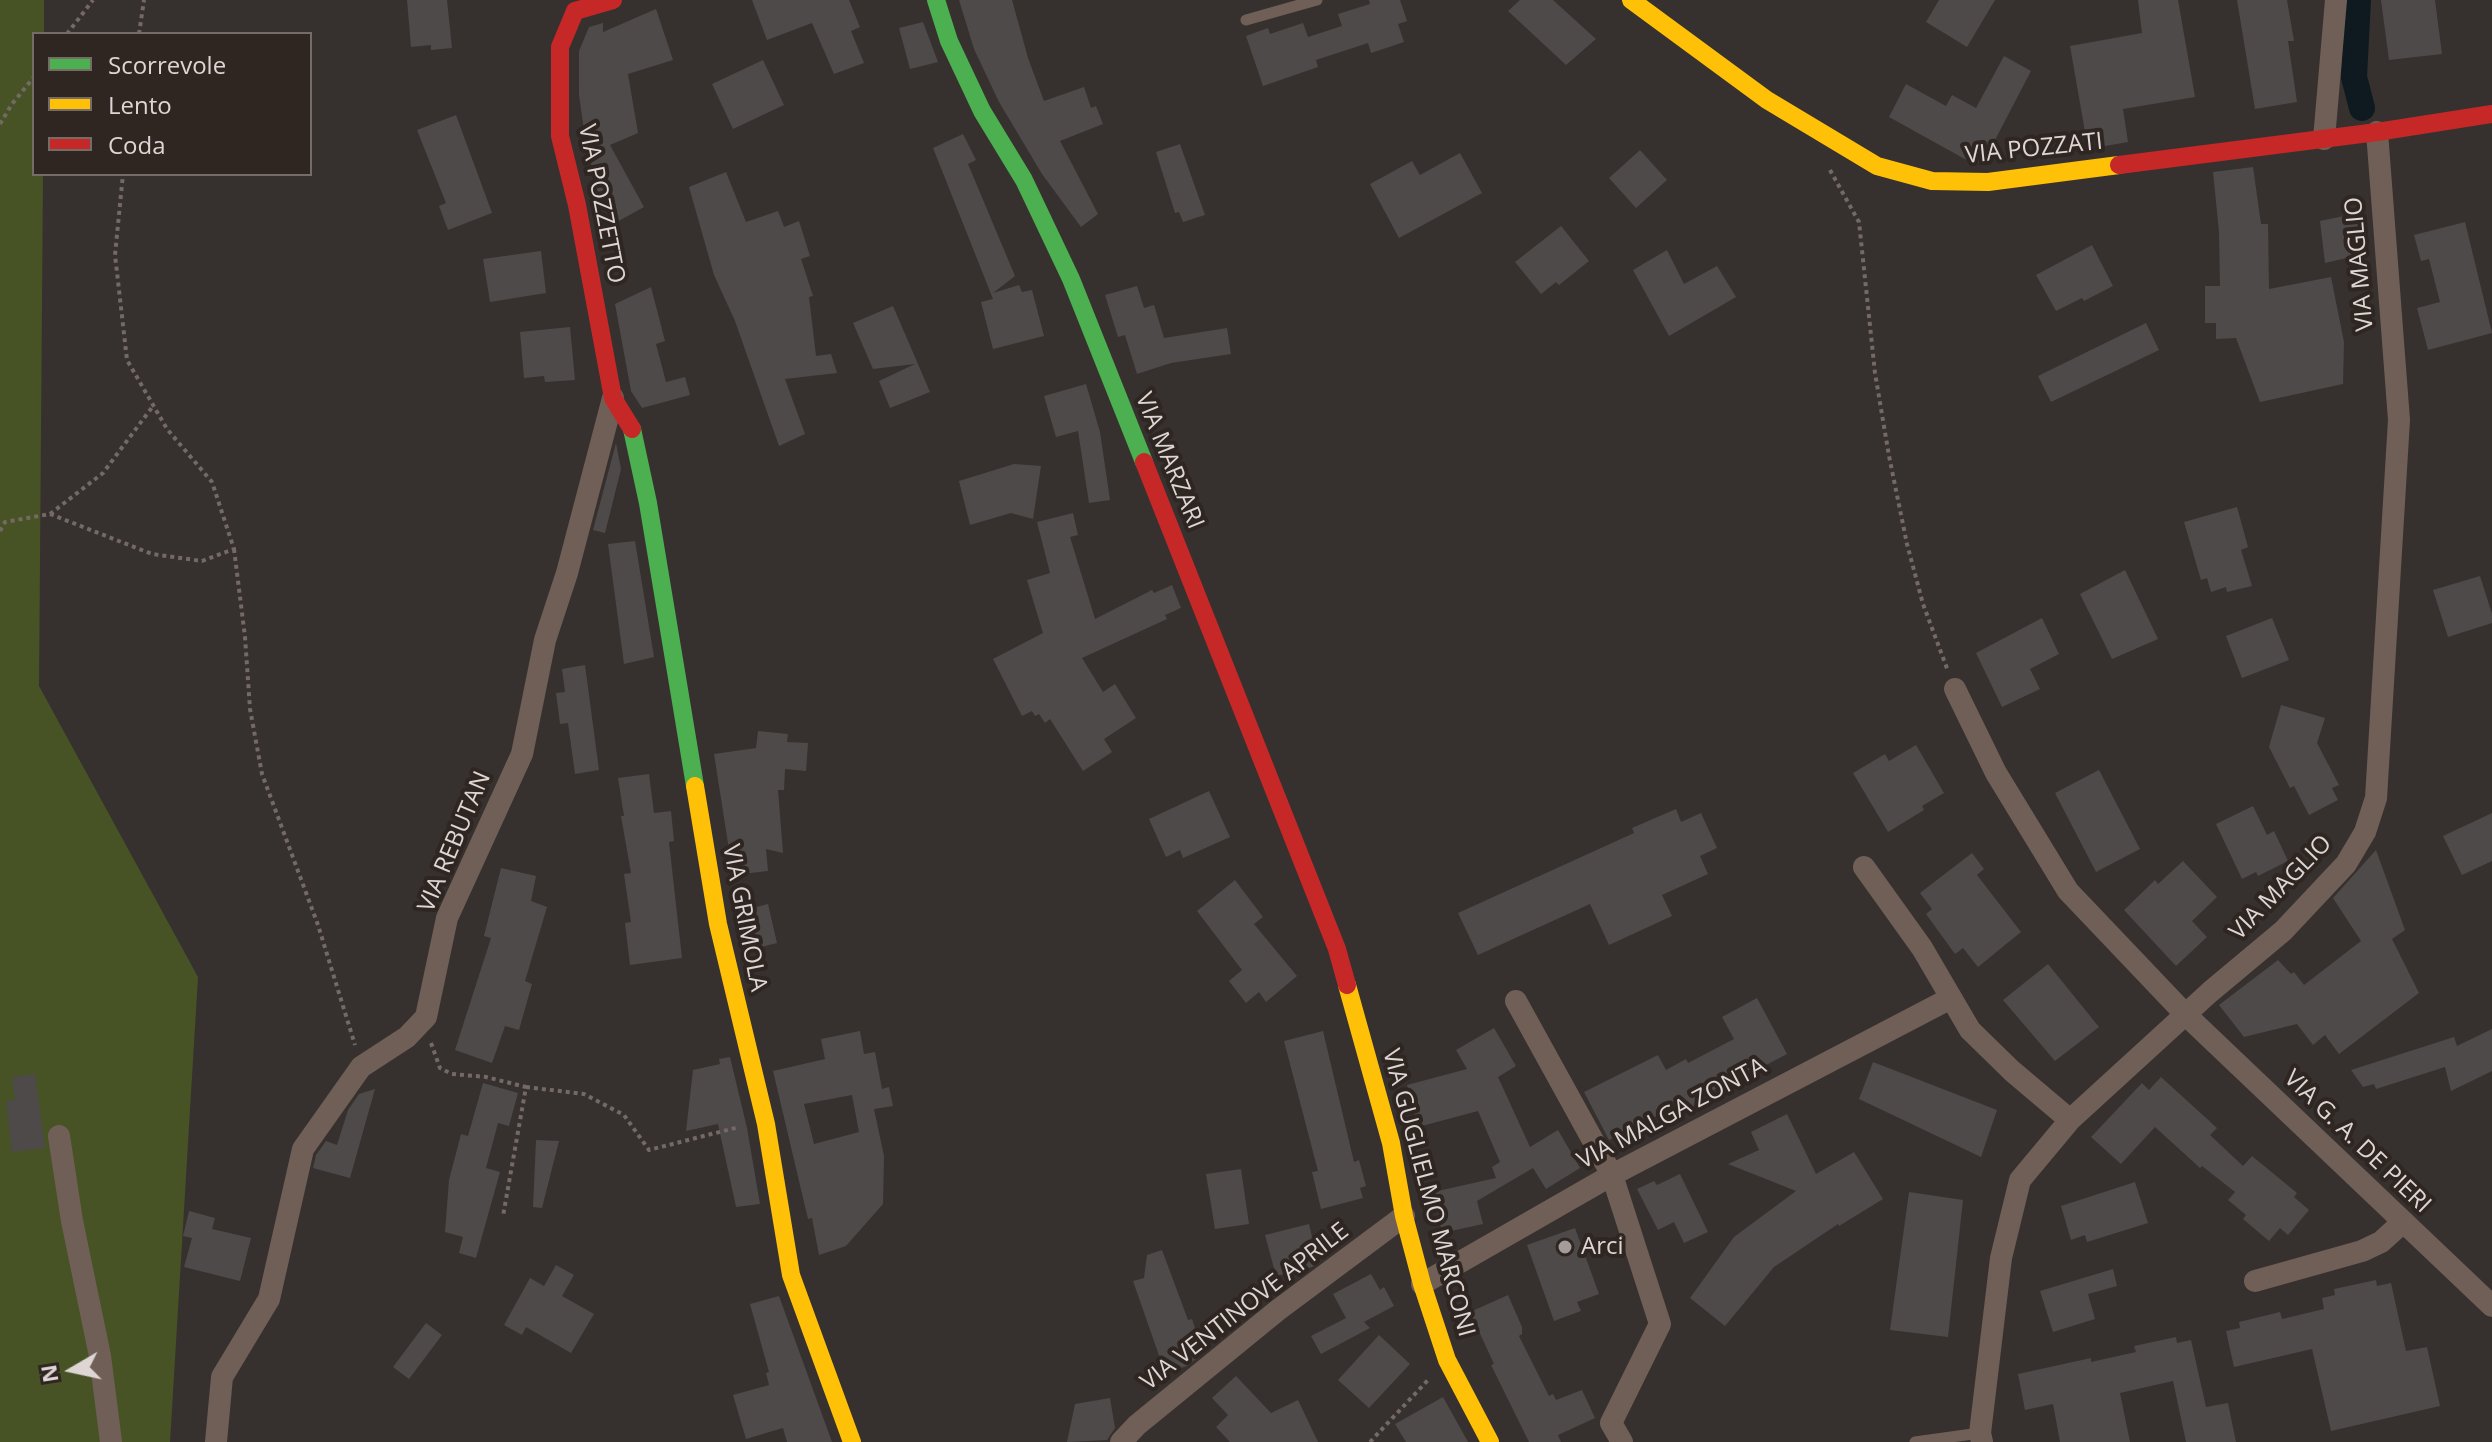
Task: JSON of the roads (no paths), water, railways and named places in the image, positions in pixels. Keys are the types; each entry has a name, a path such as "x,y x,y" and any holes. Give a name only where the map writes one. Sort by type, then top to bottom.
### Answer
{"street":[{"name":"VIA POZZETTO","path":"613,0 569,5 560,47 560,136 577,205 613,398"},
{"name":"VIA MARZARI","path":"936,0 949,41 982,111 1024,180 1071,279 1337,949"},
{"name":"VIA POZZATI","path":"1631,0 1767,100 1800,120 1877,166 1932,181 1988,182 2377,132 2492,114"},
{"path":"2324,139 2336,0"},
{"name":"VIA MAGLIO","path":"1981,1437 2001,1258 2020,1180 2070,1120 2283,931 2346,864 2365,832 2376,798 2399,420 2377,132"},
{"name":"VIA REBUTAN","path":"216,1442 222,1377 269,1299 303,1149 361,1067 407,1037 426,1017 447,918 522,754 545,640 567,573 613,398"},
{"name":"VIA GRIMOLA","path":"613,398 632,429 648,503 718,924 766,1124 791,1275 852,1442"},
{"name":"VIA G. A. DE PIERI","path":"1955,689 1996,773 2068,891 2186,1015 2492,1306"},
{"path":"1864,867 1922,948 1970,1030 2070,1120"},
{"name":"VIA GUGLIELMO MARCONI","path":"1337,949 1391,1143 1404,1216 1422,1284 1447,1360 1490,1442"},
{"name":"VIA MALGA ZONTA","path":"1422,1284 1612,1175 1951,998"},
{"path":"1516,1001 1612,1175 1660,1324 1611,1423 1622,1442"},
{"path":"59,1136 72,1221 100,1356 111,1442"},
{"name":"VIA VENTINOVE APRILE","path":"1121,1442 1137,1425 1278,1310 1404,1216"},
{"path":"2255,1281 2362,1251 2381,1242 2403,1222"}],"lane":[{"path":"1246,20 1317,0"},
{"path":"1915,1442 1981,1437"}],"waterway":[{"path":"2358,0 2354,77 2362,108"}],"place":[{"name":"Arci","path":"1565,1247"}]}
